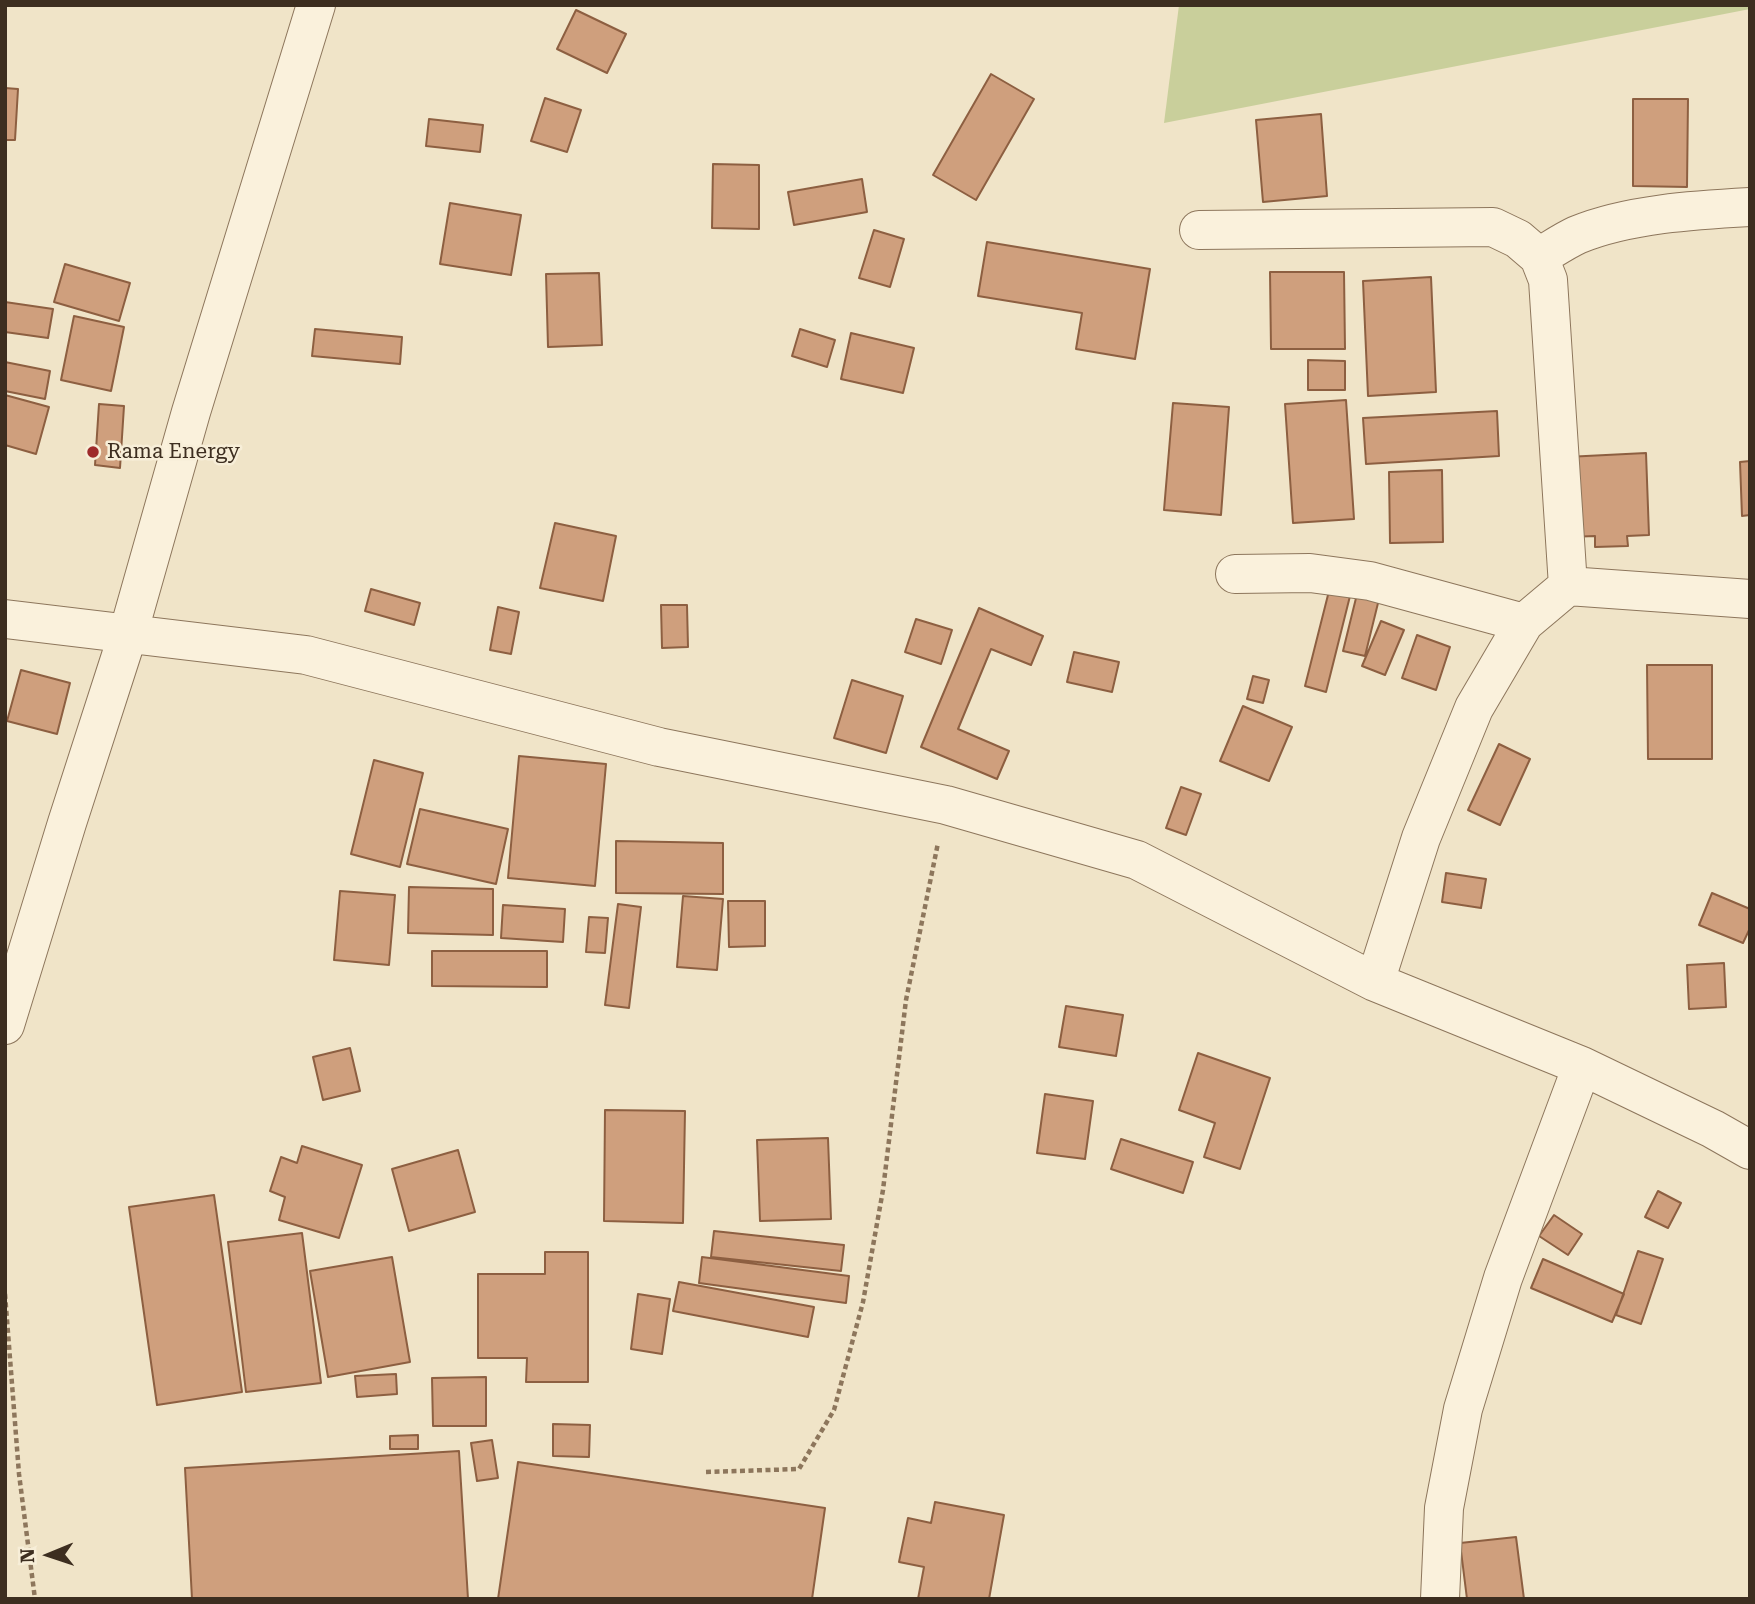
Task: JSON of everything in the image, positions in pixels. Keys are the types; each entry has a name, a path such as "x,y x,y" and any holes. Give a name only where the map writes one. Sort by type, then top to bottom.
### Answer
{"street":[{"path":"5,1025 66,823 128,634 191,412 316,5"},
{"path":"1539,257 1577,235 1628,221 1691,210 1750,207"},
{"path":"1199,230 1493,227 1518,239 1539,257 1548,279 1568,586"},
{"path":"1234,574 1310,573 1370,581 1524,623"},
{"path":"1375,982 1421,838 1474,708 1524,623 1568,586 1750,599"},
{"path":"5,619 306,655 659,747 946,805 1137,859 1375,982 1582,1066 1713,1129 1750,1150"},
{"path":"1440,1599 1444,1508 1463,1409 1503,1278 1582,1066"}],"path":[{"path":"706,1472 799,1469 834,1410 863,1302 883,1190 906,1000 946,805"},
{"path":"5,1294 19,1474 34,1599"}],"green space":[{"path":"1179,5 1750,5 1750,9 1164,123"}],"building":[{"path":"576,10 626,34 607,73 557,49"},
{"path":"991,74 1034,99 976,200 933,175"},
{"path":"5,88 18,89 15,140 5,140"},
{"path":"545,98 581,110 567,152 531,141"},
{"path":"1633,99 1688,99 1687,187 1633,186"},
{"path":"1321,114 1327,196 1263,202 1256,120"},
{"path":"429,119 483,125 480,152 426,146"},
{"path":"713,164 759,165 759,229 712,228"},
{"path":"862,179 867,212 794,225 788,192"},
{"path":"450,203 521,215 511,275 440,264"},
{"path":"874,230 904,239 890,287 859,278"},
{"path":"987,242 1150,269 1135,359 1076,349 1082,313 978,296"},
{"path":"65,264 130,283 119,321 54,302"},
{"path":"1270,272 1344,272 1345,349 1271,349"},
{"path":"599,273 602,345 548,347 546,274"},
{"path":"1431,277 1436,392 1368,396 1363,281"},
{"path":"5,302 53,309 48,338 5,332"},
{"path":"74,316 124,327 111,391 61,380"},
{"path":"315,329 402,337 400,364 312,356"},
{"path":"800,329 835,340 827,367 792,356"},
{"path":"851,333 914,348 903,393 841,379"},
{"path":"1308,360 1345,361 1345,390 1308,390"},
{"path":"5,362 50,371 45,399 5,391"},
{"path":"5,395 49,407 36,454 5,445"},
{"path":"1346,400 1354,519 1293,523 1285,404"},
{"path":"1173,403 1229,407 1221,515 1164,510"},
{"path":"99,404 124,406 120,468 95,465"},
{"path":"1497,411 1499,456 1366,464 1363,418"},
{"path":"1646,453 1649,535 1627,536 1628,546 1595,547 1595,536 1569,537 1566,457"},
{"path":"1750,461 1750,515 1742,516 1740,462"},
{"path":"1442,470 1443,542 1390,543 1389,472"},
{"path":"555,523 616,536 603,601 540,588"},
{"path":"1331,583 1352,588 1326,692 1305,686"},
{"path":"371,589 420,603 414,625 365,611"},
{"path":"1357,594 1379,599 1365,656 1343,651"},
{"path":"661,605 687,605 688,647 662,648"},
{"path":"498,607 519,612 511,654 490,650"},
{"path":"979,608 1043,636 1031,665 991,649 958,729 1009,751 997,779 921,747"},
{"path":"916,619 952,630 941,664 905,652"},
{"path":"1381,621 1404,630 1385,675 1362,666"},
{"path":"1417,635 1450,647 1436,690 1402,678"},
{"path":"1074,652 1119,662 1112,692 1067,682"},
{"path":"1647,665 1712,665 1712,759 1648,759"},
{"path":"21,670 70,683 57,734 7,721"},
{"path":"1253,676 1269,680 1263,703 1247,699"},
{"path":"852,680 903,696 886,753 834,738"},
{"path":"1243,706 1292,727 1269,781 1220,761"},
{"path":"1499,744 1530,759 1500,825 1468,810"},
{"path":"519,756 606,764 595,886 508,878"},
{"path":"374,760 423,773 400,867 351,854"},
{"path":"1181,787 1201,794 1186,835 1166,828"},
{"path":"420,809 508,829 496,884 407,864"},
{"path":"616,841 723,843 723,894 616,893"},
{"path":"1446,873 1486,879 1481,908 1442,902"},
{"path":"409,887 493,889 493,935 408,933"},
{"path":"340,891 395,895 389,965 334,960"},
{"path":"1712,893 1750,909 1750,928 1743,943 1699,925"},
{"path":"683,896 723,899 717,970 677,967"},
{"path":"728,901 765,901 765,946 729,947"},
{"path":"618,904 641,907 629,1008 605,1005"},
{"path":"503,905 565,909 563,942 501,938"},
{"path":"589,917 608,918 605,953 586,952"},
{"path":"432,951 547,951 547,987 432,986"},
{"path":"1724,963 1726,1007 1689,1009 1687,965"},
{"path":"1066,1006 1123,1015 1116,1056 1059,1047"},
{"path":"350,1048 360,1091 323,1100 313,1057"},
{"path":"1198,1053 1270,1078 1240,1169 1204,1157 1215,1123 1179,1110"},
{"path":"1045,1094 1093,1101 1085,1159 1037,1153"},
{"path":"605,1110 685,1111 683,1223 604,1221"},
{"path":"828,1138 831,1219 760,1221 757,1140"},
{"path":"1121,1139 1193,1162 1183,1193 1111,1169"},
{"path":"302,1146 362,1165 339,1238 279,1220 285,1197 270,1191 281,1157 297,1163"},
{"path":"458,1150 475,1212 409,1231 392,1169"},
{"path":"1658,1191 1681,1203 1668,1228 1645,1217"},
{"path":"214,1195 242,1392 157,1405 129,1207"},
{"path":"1554,1215 1582,1234 1568,1255 1539,1236"},
{"path":"714,1231 844,1245 841,1271 711,1257"},
{"path":"302,1233 321,1383 246,1392 228,1242"},
{"path":"1638,1251 1663,1259 1641,1324 1616,1315"},
{"path":"545,1252 588,1252 588,1382 526,1382 527,1358 478,1358 478,1274 545,1274"},
{"path":"392,1257 410,1362 328,1377 310,1271"},
{"path":"702,1257 849,1276 846,1303 699,1283"},
{"path":"1543,1259 1624,1294 1612,1322 1531,1288"},
{"path":"679,1282 814,1307 808,1337 673,1311"},
{"path":"638,1294 670,1299 662,1354 631,1349"},
{"path":"396,1374 397,1394 357,1397 355,1376"},
{"path":"486,1377 486,1426 433,1426 432,1378"},
{"path":"553,1424 590,1425 589,1457 553,1456"},
{"path":"418,1435 418,1449 390,1449 390,1436"},
{"path":"492,1440 498,1478 477,1481 471,1443"},
{"path":"459,1451 468,1599 192,1599 185,1468"},
{"path":"518,1462 825,1508 812,1599 498,1599"},
{"path":"935,1502 1004,1515 989,1599 918,1599 924,1567 899,1562 908,1518 931,1523"},
{"path":"1516,1537 1524,1599 1467,1599 1460,1543"}],"place":[{"name":"Rama Energy","path":"93,452"}]}
